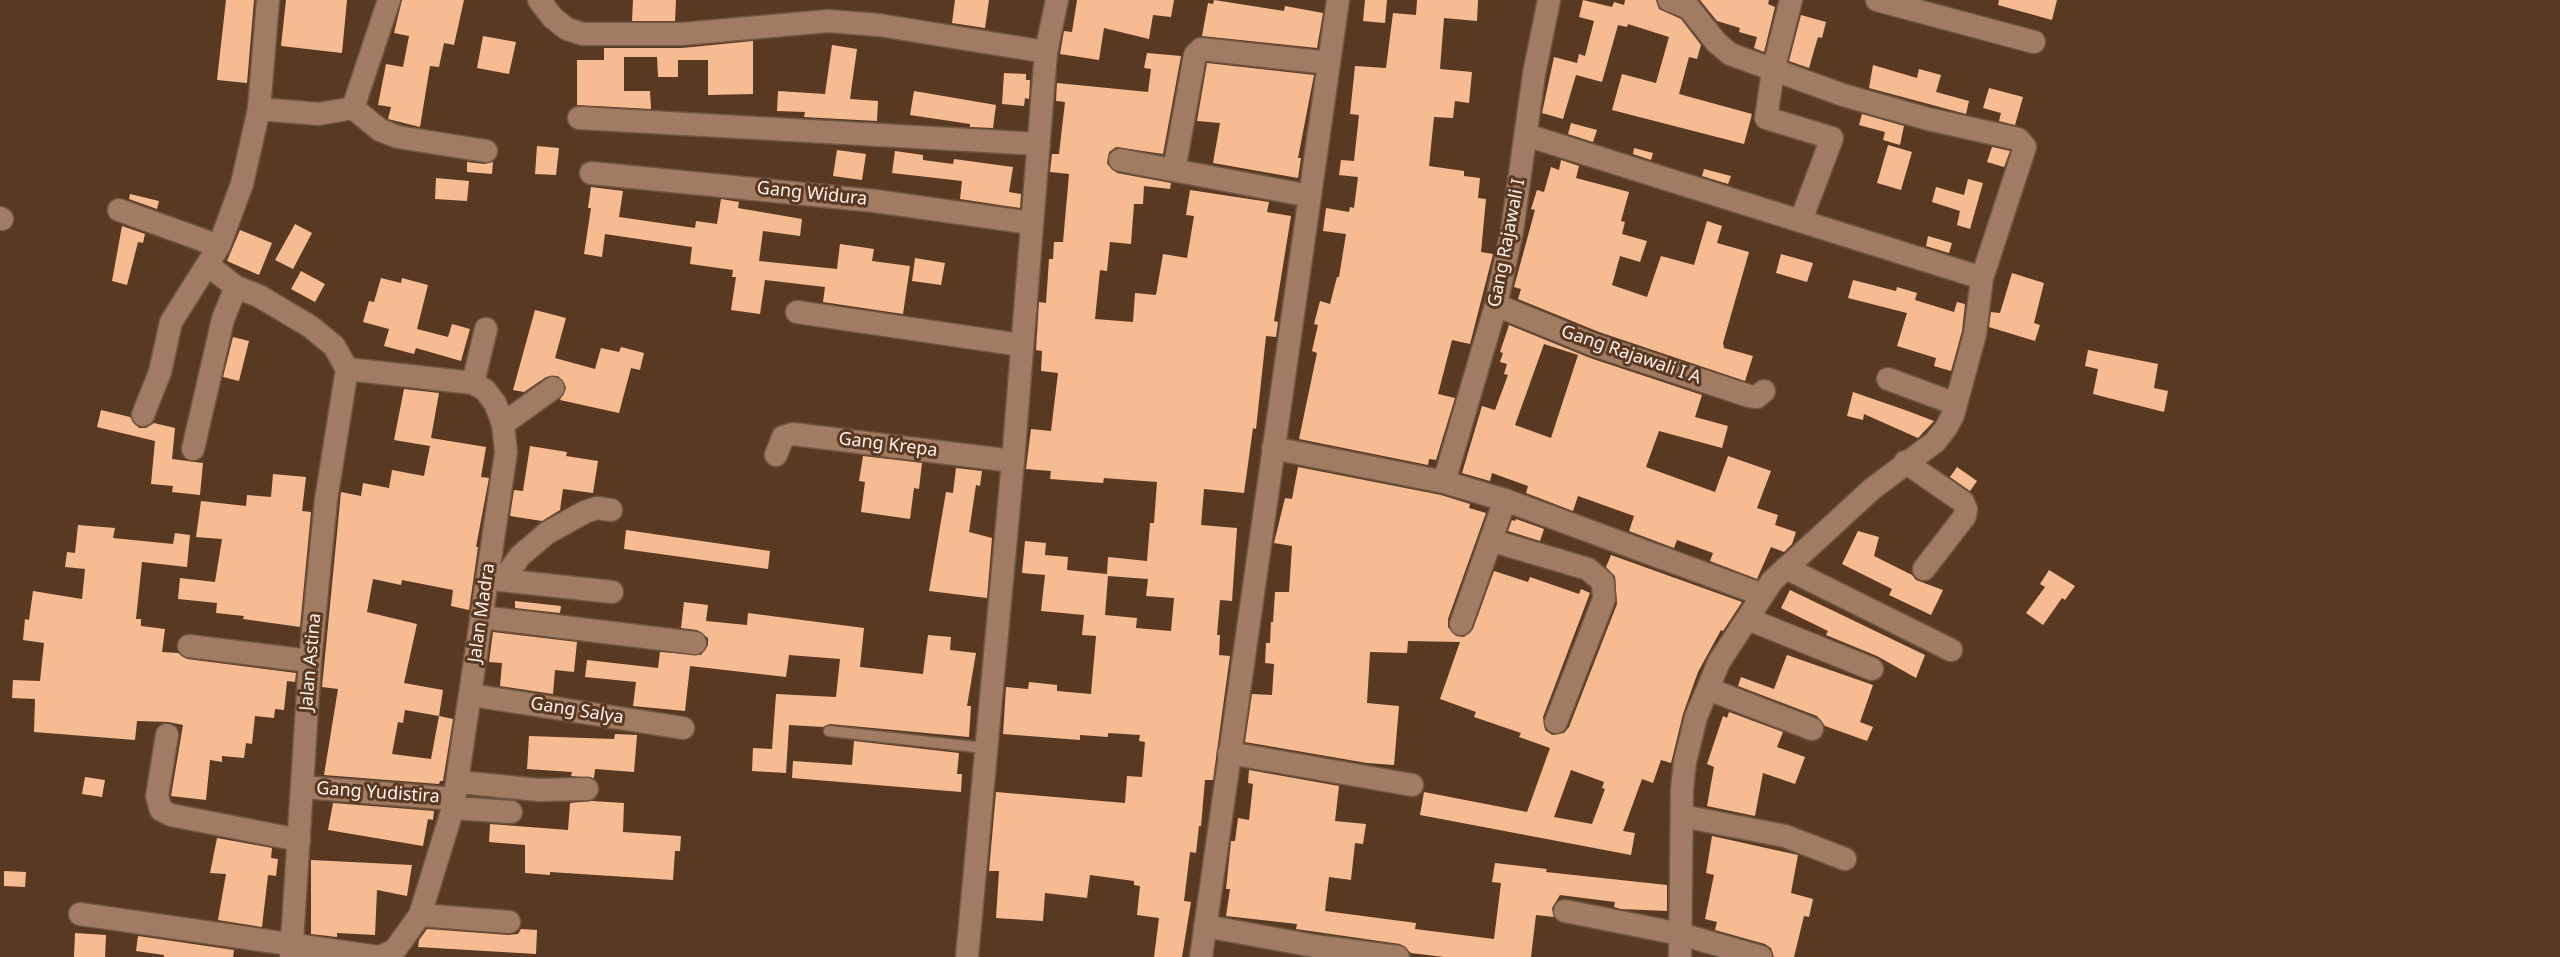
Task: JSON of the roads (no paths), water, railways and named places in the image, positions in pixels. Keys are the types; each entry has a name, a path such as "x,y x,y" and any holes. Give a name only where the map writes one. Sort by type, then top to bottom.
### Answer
{"street":[{"path":"143,415 157,383 171,322 186,295 214,256 242,184 259,109 268,0"},
{"path":"353,108 389,0"},
{"path":"539,0 553,18 567,29 583,34 682,34 828,21 879,24 1046,52"},
{"path":"967,957 1013,461 1046,52 1057,0"},
{"path":"1201,957 1338,0"},
{"name":"Gang Rajawali I","path":"1444,482 1496,305 1512,231 1534,74 1549,0"},
{"path":"1670,0 1689,8 1716,42 1730,54 1843,95 1928,119 1997,133 2022,142 2025,153 1982,279 1975,334 1956,404 1946,428 1935,442 1905,462 1803,550 1772,581 1719,662 1690,735 1684,762 1680,957"},
{"path":"1791,0 1773,71 1766,118 1832,138 1801,220"},
{"path":"1877,0 2034,42"},
{"path":"1174,170 1195,55 1201,49 1329,63"},
{"path":"259,109 319,114 353,108 380,130 398,137 486,152"},
{"path":"579,118 1039,144"},
{"path":"1526,135 1982,279"},
{"path":"1120,160 1310,196"},
{"name":"Gang Widura","path":"591,173 828,196 1031,223"},
{"path":"119,210 214,256 236,287 259,296 311,327 334,346 347,369 473,383 486,329"},
{"path":"193,449 223,319 236,287"},
{"name":"Gang Rajawali I A","path":"1496,305 1594,345 1749,396 1757,397 1764,391"},
{"path":"797,312 1021,345"},
{"name":"Jalan Astina","path":"292,951 310,661 326,500 347,369"},
{"path":"1888,380 1956,404"},
{"name":"Jalan Madra","path":"80,914 292,951 379,957 394,951 420,915 455,796 481,617 494,579 506,452 503,424 495,403 485,390 473,383"},
{"path":"503,424 553,388"},
{"name":"Gang Krepa","path":"776,455 780,440 793,434 1013,461"},
{"path":"1273,448 1444,482 1505,500 1763,595"},
{"path":"1905,462 1963,502 1966,509 1965,516 1924,569"},
{"path":"1461,624 1493,541 1505,500"},
{"path":"494,579 547,533 585,512 597,508 611,510"},
{"path":"1493,541 1588,569 1603,582 1604,599 1556,722"},
{"path":"1786,568 1951,650"},
{"path":"494,579 612,592"},
{"path":"481,617 695,643"},
{"path":"1748,619 1872,669"},
{"path":"189,646 310,661"},
{"path":"1708,689 1812,729"},
{"name":"Gang Salya","path":"471,695 683,728"},
{"path":"167,735 157,796 161,810 171,815 299,840"},
{"path":"1229,753 1412,785"},
{"name":"Gang Yudistira","path":"302,788 455,796"},
{"path":"455,796 587,789"},
{"path":"455,796 511,812"},
{"path":"1682,816 1785,836 1845,859"},
{"path":"1564,911 1680,934 1761,957"},
{"path":"420,915 509,922"},
{"path":"1205,926 1313,952 1398,957"}],"lane":[{"path":"829,731 986,748"}]}
